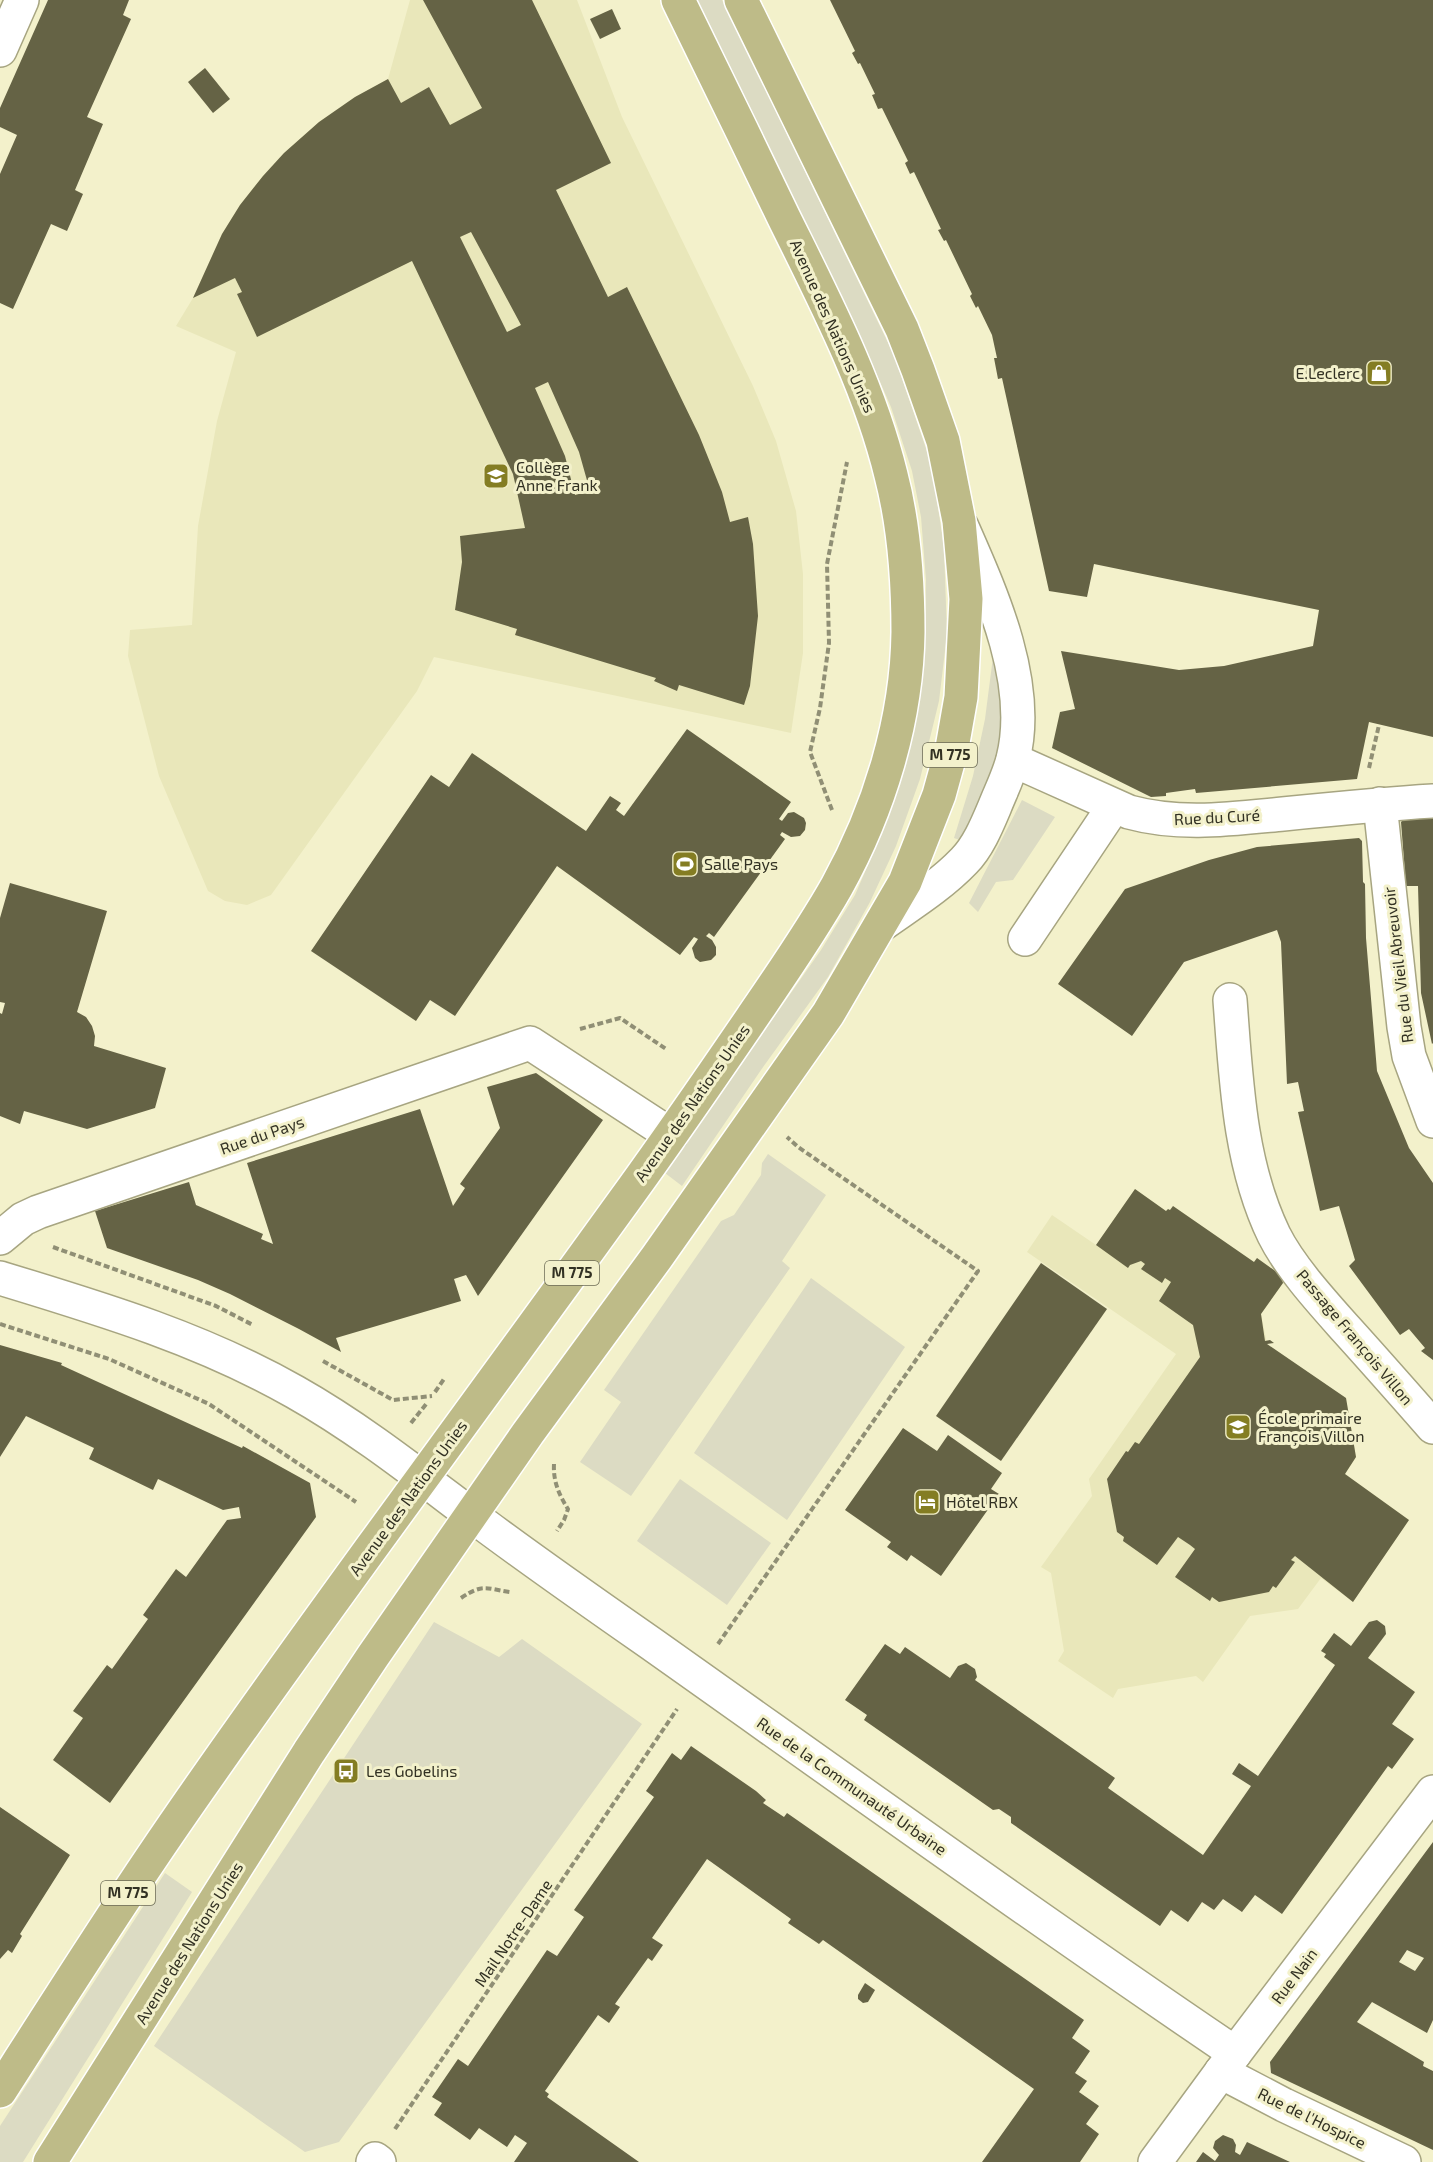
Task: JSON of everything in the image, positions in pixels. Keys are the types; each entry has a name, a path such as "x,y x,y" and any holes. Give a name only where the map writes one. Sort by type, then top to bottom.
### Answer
{"main road":[{"name":"Avenue des Nations Unies","path":"0,2091 183,1811 672,1135 813,928 840,881 865,828 879,790 893,743 903,688 908,634 902,529 892,478 859,377 678,0"},
{"name":"Avenue des Nations Unies","path":"50,2162 309,1752 374,1656 528,1433 657,1257 828,1014 905,882 939,795 952,748 961,697 966,599 959,520 943,441 906,339 741,0"}],"street":[{"path":"0,51 22,0"},
{"name":"Avenue des Nations Unies","path":"881,925 949,875 965,860 977,844 990,817 1013,760 1017,739 1014,674 990,591 959,520"},
{"name":"Rue du Curé","path":"1013,760 1114,806 1149,818 1195,821 1433,801"},
{"name":"Rue du Vieil Abreuvoir","path":"1380,804 1404,1027 1409,1056 1433,1121"},
{"path":"1025,939 1114,806"},
{"name":"Passage François Villon","path":"1230,1000 1238,1097 1245,1139 1260,1197 1275,1237 1324,1305 1433,1427"},
{"path":"530,1043 672,1135"},
{"name":"Rue du Pays","path":"0,1238 22,1220 38,1212 530,1043"},
{"name":"Rue de la Communauté Urbaine","path":"0,1278 128,1317 182,1337 240,1363 294,1391 324,1410 422,1478 1228,2062"},
{"name":"Rue Nain","path":"1155,2162 1433,1792"},
{"name":"Rue de l'Hospice","path":"1228,2062 1284,2105 1404,2162"}],"path":[{"path":"834,816 810,752 820,708 829,644 827,564 848,456"},
{"path":"530,1043 620,1018 666,1049"},
{"path":"696,1676 978,1271 798,1147 784,1134"},
{"path":"0,1324 109,1359 209,1404 356,1502"},
{"path":"554,1462 555,1483 568,1509 555,1533"},
{"path":"457,1601 475,1590 492,1587 510,1592"},
{"name":"Mail Notre-Dame","path":"376,2161 671,1720"}],"shaded area":[{"name":"Collège Anne Frank","path":"410,0 577,0 622,117 753,386 776,441 796,511 803,574 803,653 791,733 434,657 417,691 271,895 247,905 225,901 208,891 159,776 128,656 130,630 192,625 198,526 217,421 236,352 176,326 193,298 222,234 240,205 263,176 284,153 319,122 355,97 388,79"},
{"name":"École primaire François Villon","path":"1135,1189 1166,1211 1171,1210 1173,1206 1254,1262 1257,1258 1281,1275 1283,1283 1261,1314 1267,1344 1346,1398 1356,1457 1345,1474 1409,1520 1353,1602 1321,1578 1298,1609 1250,1616 1203,1682 1196,1676 1118,1689 1113,1698 1058,1661 1064,1651 1051,1573 1041,1567 1092,1496 1089,1479 1176,1354 1027,1252 1052,1215 1096,1245"}],"green space":[{"path":"696,0 722,0 894,355 932,466 944,548 947,634 939,701 920,779 896,846 870,902 828,977 682,1186 665,1173 821,950 855,895 881,835 905,763 918,709 925,643 926,580 921,517 912,471 891,407 855,325"},
{"path":"993,657 1000,659 1006,733 968,843 954,838 973,776 985,719"},
{"path":"1022,800 1055,817 1013,880 996,882 978,912 969,903"},
{"path":"768,1154 826,1195 782,1261 790,1268 631,1496 580,1462 621,1402 604,1390 721,1221 734,1215 761,1175 762,1163"},
{"path":"811,1278 905,1347 787,1520 694,1453"},
{"path":"680,1479 771,1543 727,1605 637,1541"},
{"path":"434,1622 499,1657 522,1639 642,1724 339,2142 305,2152 154,2046"},
{"path":"165,1873 192,1892 23,2162 0,2162 0,2126"}],"building":[{"path":"48,0 129,0 123,15 131,19 87,117 103,124 75,190 83,194 67,231 51,224 13,309 0,303 0,174 17,135 0,127 0,108"},
{"path":"423,0 532,0 611,163 556,190 608,297 627,287 699,435 722,492 730,522 748,517 753,544 758,616 750,686 744,705 679,685 677,691 654,681 656,678 515,635 517,629 455,610 462,562 460,536 525,528 513,474 412,261 257,337 237,294 242,292 235,278 193,298 222,234 240,205 263,176 284,153 319,122 355,97 388,79 401,103 429,87 450,125 482,108","holes":["471,232 521,325 507,332 460,237","548,382 579,452 590,491 575,495 565,456 535,388"]},
{"path":"830,0 1433,0 1433,737 1369,722 1357,779 1196,793 1195,789 1151,797 1052,748 1060,712 1075,709 1061,651 1179,670 1224,666 1313,646 1319,610 1094,564 1087,597 1049,591 1002,378 998,379 994,358 997,358 992,335 978,306 976,308 970,296 972,294 946,240 944,241 938,230 941,229 914,172 910,174 905,163 908,161 882,108 878,109 872,95 875,94 860,63 858,64 852,53 855,51"},
{"path":"612,9 621,29 600,39 590,19"},
{"path":"205,68 230,99 213,113 188,82"},
{"path":"687,729 791,802 779,819 782,821 788,813 794,812 804,818 806,823 805,830 800,836 791,837 782,832 780,835 785,839 714,937 709,933 706,936 716,947 716,955 711,960 700,962 695,958 692,948 698,939 694,937 680,955 557,866 455,1016 430,1000 416,1021 311,951 431,775 449,787 472,753 586,831 610,796 621,803 616,810 624,816"},
{"path":"1433,811 1432,1044 1421,993 1418,886 1406,886 1401,822 1409,814"},
{"path":"1359,838 1362,841 1366,938 1377,1071 1409,1148 1433,1183 1433,1360 1421,1351 1425,1348 1409,1329 1400,1335 1349,1266 1355,1260 1339,1206 1320,1211 1298,1112 1304,1111 1298,1082 1287,1084 1281,942 1277,930 1184,962 1132,1036 1058,984 1125,889 1209,860 1257,847"},
{"path":"10,883 107,911 77,1012 86,1017 92,1026 95,1036 94,1046 166,1068 155,1108 87,1129 24,1111 20,1124 0,1116 0,1013 2,1014 5,1003 0,1002 0,918"},
{"path":"536,1073 603,1120 478,1296 466,1275 454,1279 461,1301 336,1338 341,1352 230,1294 198,1280 107,1248 95,1211 189,1182 196,1205 263,1234 261,1239 273,1244 247,1163 420,1109 453,1206 465,1188 460,1184 500,1128 487,1087"},
{"name":"École primaire François Villon","path":"1135,1189 1166,1211 1173,1206 1254,1262 1257,1258 1281,1275 1283,1283 1261,1314 1265,1341 1270,1340 1274,1343 1267,1344 1346,1398 1356,1457 1345,1474 1409,1520 1353,1602 1295,1556 1291,1560 1295,1562 1276,1588 1273,1586 1269,1592 1219,1602 1212,1597 1210,1601 1175,1577 1195,1549 1190,1545 1178,1537 1157,1565 1123,1541 1124,1537 1117,1532 1107,1479 1126,1451 1128,1452 1135,1442 1139,1444 1200,1357 1193,1325 1159,1301 1171,1282 1165,1278 1162,1283 1141,1269 1145,1264 1141,1261 1128,1268 1096,1245"},
{"path":"1041,1263 1107,1309 1001,1461 936,1416"},
{"path":"0,1345 62,1363 61,1365 242,1448 243,1446 310,1483 316,1517 110,1803 53,1760 83,1718 73,1711 107,1665 112,1669 148,1619 143,1615 176,1569 186,1577 227,1520 241,1518 239,1507 223,1510 158,1479 153,1490 89,1459 94,1448 26,1416 0,1457"},
{"path":"903,1428 937,1451 948,1435 1002,1473 991,1489 999,1494 941,1576 911,1555 907,1561 887,1547 891,1542 845,1510"},
{"path":"1377,1620 1385,1626 1386,1634 1368,1658 1415,1692 1392,1724 1414,1739 1392,1769 1388,1766 1282,1914 1255,1895 1242,1912 1223,1899 1214,1910 1202,1902 1188,1922 1171,1910 1160,1926 1011,1823 1011,1817 999,1809 993,1810 864,1720 867,1715 845,1700 885,1644 900,1654 905,1647 950,1678 958,1666 966,1663 975,1669 977,1677 975,1680 1115,1778 1108,1788 1203,1855 1251,1786 1232,1774 1239,1763 1258,1776 1335,1665 1324,1657 1326,1654 1321,1651 1334,1633 1351,1646 1369,1622"},
{"path":"691,1746 756,1791 766,1800 763,1803 784,1817 787,1813 1084,2020 1072,2038 1090,2051 1075,2073 1087,2081 1079,2092 1099,2106 1086,2124 1099,2134 1080,2162 982,2162 1034,2089 823,1940 819,1944 788,1923 791,1919 707,1859 652,1938 663,1945 652,1961 648,1958 615,2004 620,2007 609,2023 598,2015 545,2091 549,2094 547,2097 639,2162 514,2162 527,2143 515,2135 507,2147 479,2128 470,2140 434,2115 442,2103 432,2097 458,2059 468,2066 547,1950 557,1956 584,1917 574,1910 654,1797 646,1791 672,1753 681,1760"},
{"path":"0,1807 70,1855 20,1934 22,1936 12,1953 8,1950 0,1959"},
{"path":"1433,1842 1433,2020 1427,2033 1372,2002 1357,2022 1424,2062 1423,2066 1433,2071 1433,2150 1271,2073 1270,2062","holes":["1407,1950 1424,1958 1415,1971 1399,1962"]},
{"path":"865,1983 875,1990 868,2002 863,2003 858,1999 858,1995"},
{"path":"1223,2135 1233,2139 1236,2145 1235,2152 1240,2155 1247,2142 1290,2162 1196,2162 1203,2152 1215,2161 1219,2155 1213,2148 1215,2141"}],"place":[{"name":"E.Leclerc","path":"1379,373"},
{"name":"Collège Anne Frank","path":"496,476"},
{"name":"Salle Pays","path":"685,864"},
{"name":"École primaire François Villon","path":"1238,1427"},
{"name":"Hôtel RBX","path":"927,1502"},
{"name":"Les Gobelins","path":"346,1771"}]}
